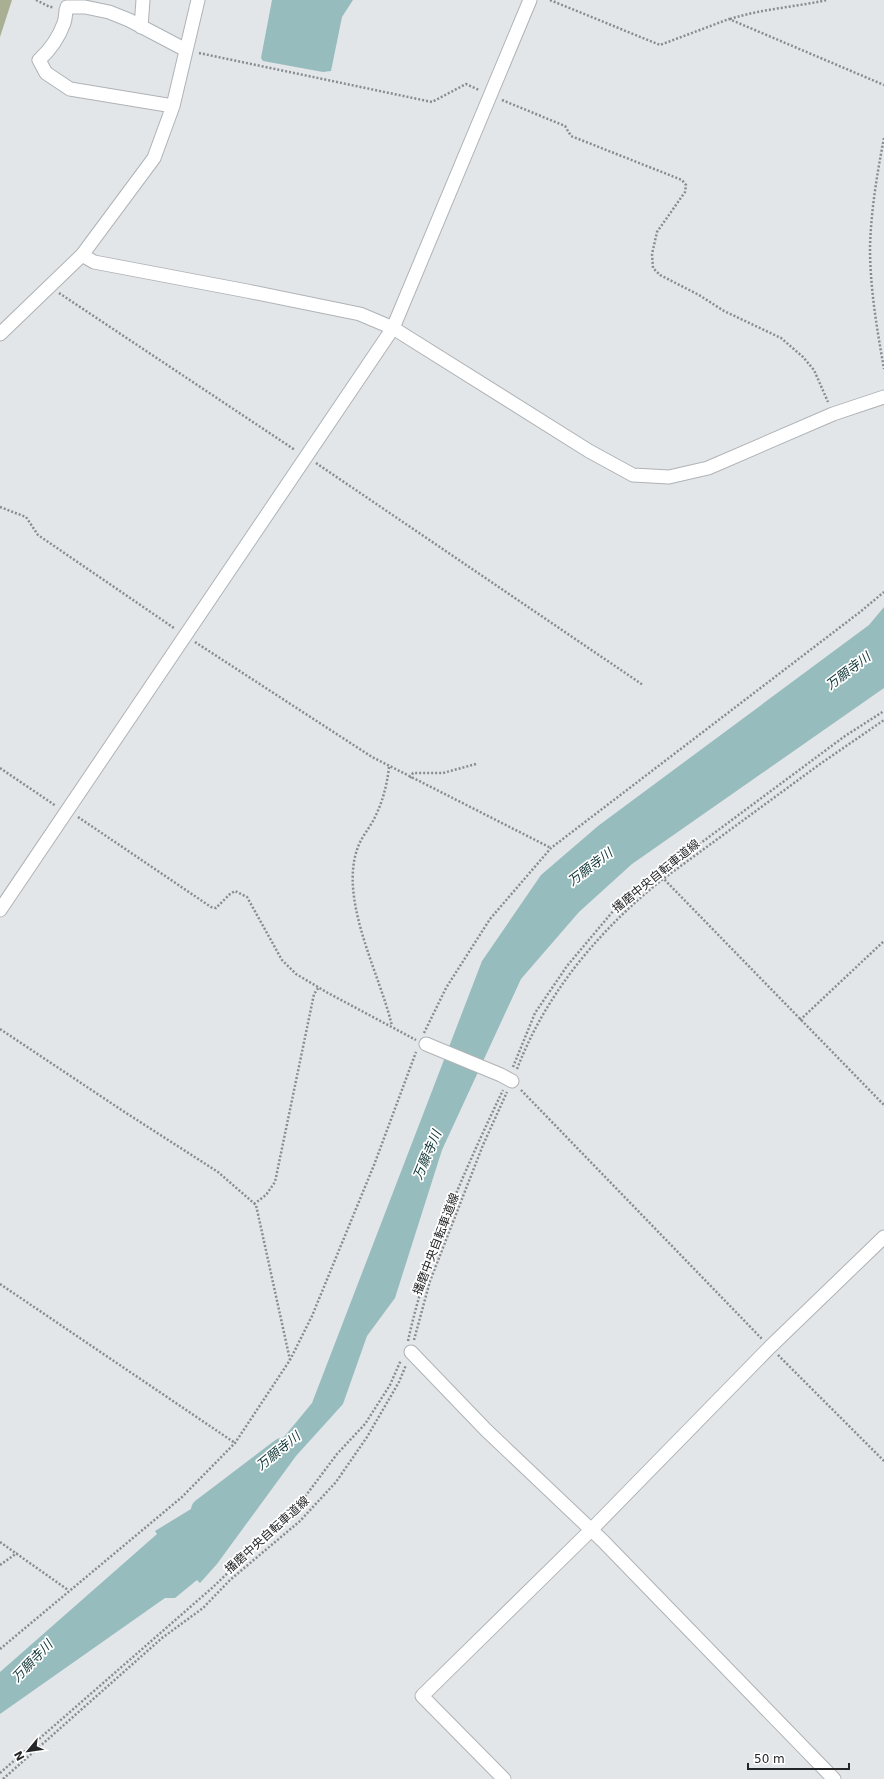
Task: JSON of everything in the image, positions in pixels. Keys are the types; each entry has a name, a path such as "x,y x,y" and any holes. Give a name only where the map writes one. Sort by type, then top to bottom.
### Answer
{"street":[{"path":"141,27 144,0"},
{"path":"0,334 82,255 154,158 173,106 198,0"},
{"path":"0,910 393,328 530,0"},
{"path":"173,106 70,89 46,73 39,60 47,53 56,40 64,22 67,7 85,7 108,12 186,50"},
{"path":"82,255 94,262 360,314 393,328 589,451 633,475 669,477 708,468 833,414 884,397"},
{"path":"422,1043 507,1078"},
{"path":"504,1779 422,1696 591,1530 770,1347 884,1237"},
{"path":"407,1351 486,1430 591,1530 834,1779"}],"path":[{"path":"36,0 50,7 67,7"},
{"path":"550,0 660,45 751,12 805,5 827,0"},
{"path":"729,19 884,85"},
{"path":"186,50 432,102 466,84 565,126 571,136 682,180 686,185 686,192 657,232 652,254 652,268 660,275 699,295 724,311 781,338 803,357 814,370 833,414"},
{"path":"884,138 876,180 870,247 873,306 884,369"},
{"path":"49,287 307,457 643,685"},
{"path":"0,508 26,517 38,535 185,636 320,724 410,778 551,848"},
{"path":"0,1649 68,1590 182,1497 235,1443 290,1360 312,1316 372,1172 422,1043 446,988 490,919 551,848 860,612 884,592"},
{"path":"0,1773 212,1588 298,1506 337,1454 365,1424 390,1385 407,1351 415,1310 424,1276 472,1156 535,1013 567,966 614,910 845,736 884,711"},
{"name":"播磨中央自転車道線","path":"2,1779 162,1638 203,1608 230,1580 300,1521 336,1482 368,1438 399,1382 407,1351 430,1280 483,1145 507,1078 542,1015 582,957 609,926 642,895 820,764 884,720"},
{"path":"410,778 413,773 443,773 476,764"},
{"path":"389,766 384,798 373,822 358,848 352,879 355,907 392,1027"},
{"path":"0,768 211,907 216,908 235,890 242,893 252,904 282,960 296,974 422,1043"},
{"path":"660,874 663,879 884,1105"},
{"path":"800,1020 884,941"},
{"path":"254,1204 266,1195 275,1182 314,994 319,987"},
{"path":"0,1029 123,1112 218,1172 256,1205 290,1360"},
{"path":"507,1078 770,1347 884,1461"},
{"path":"0,1284 235,1443"},
{"path":"0,1542 68,1590"},
{"path":"0,1565 16,1553"}],"green space":[{"path":"0,0 12,0 0,37"}],"water":[{"path":"272,0 353,0 342,17 331,71 323,72 263,61 261,58"},
{"path":"884,607 884,688 632,864 579,912 521,979 442,1150 395,1298 367,1336 343,1404 296,1456 217,1564 200,1583 197,1580 175,1598 165,1598 0,1714 0,1672 157,1534 155,1531 191,1509 246,1483 312,1403 482,961 541,875 598,826 869,625"}],"waterway":[{"name":"万願寺川","path":"203,1510 282,1450"}]}
